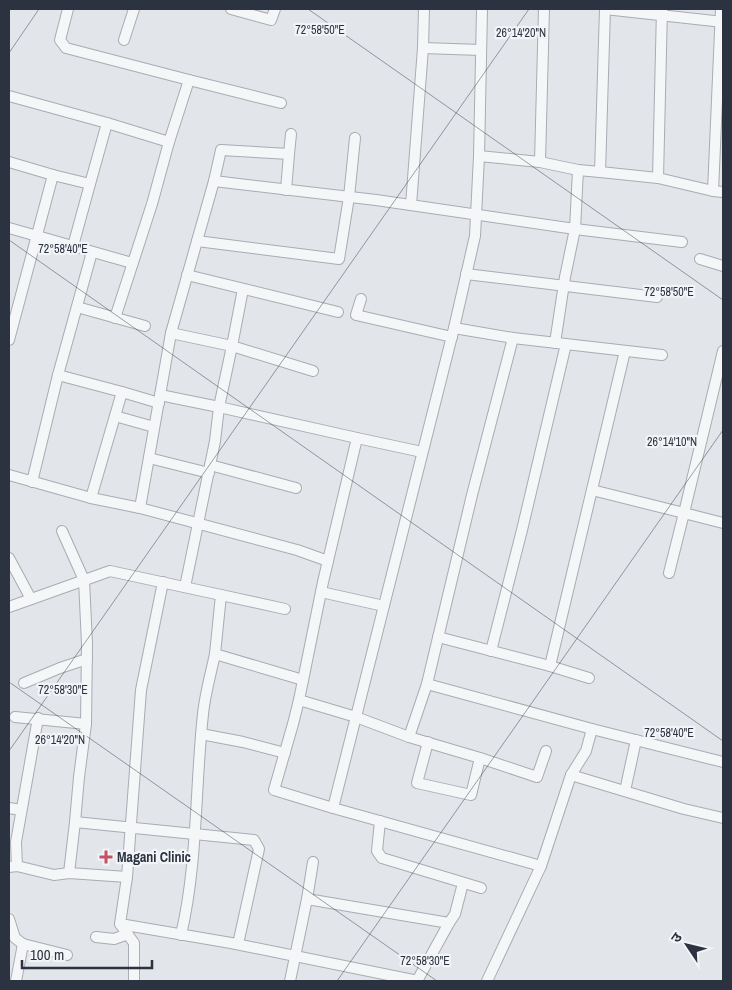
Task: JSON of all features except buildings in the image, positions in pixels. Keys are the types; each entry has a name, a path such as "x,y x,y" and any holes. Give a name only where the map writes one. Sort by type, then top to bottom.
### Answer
{"street":[{"path":"68,9 60,40 66,48 281,103"},
{"path":"124,40 134,9"},
{"path":"231,9 271,20 275,9"},
{"path":"411,205 423,48 424,9"},
{"path":"333,808 453,333 475,236 479,156 482,9"},
{"path":"540,162 544,9"},
{"path":"600,172 605,9 662,12 722,21"},
{"path":"479,156 540,162 578,170 658,178 718,191 721,9"},
{"path":"658,178 662,12"},
{"path":"423,48 481,50"},
{"path":"115,318 190,80"},
{"path":"9,96 169,142"},
{"path":"73,246 107,124"},
{"path":"286,190 291,134"},
{"path":"197,241 339,259 349,197 355,138"},
{"path":"140,508 171,333 221,150 289,154"},
{"path":"9,162 90,184"},
{"path":"554,343 575,229 578,170"},
{"path":"9,340 53,174"},
{"path":"214,181 411,205 575,229 682,242"},
{"path":"9,228 132,263"},
{"path":"32,482 58,375 92,252"},
{"path":"700,259 723,266"},
{"path":"466,274 657,297"},
{"path":"188,275 338,312"},
{"path":"185,587 215,441 219,407 243,289"},
{"path":"361,299 356,315 453,333 662,355"},
{"path":"77,307 145,326"},
{"path":"171,333 232,346 313,371"},
{"path":"409,737 427,684 472,495 513,338"},
{"path":"491,651 566,344"},
{"path":"550,666 625,351"},
{"path":"669,573 723,351"},
{"path":"58,375 122,392 219,407 422,452"},
{"path":"91,498 122,392"},
{"path":"115,416 154,427"},
{"path":"357,438 298,700 274,790 541,866"},
{"path":"149,458 296,488"},
{"path":"9,475 91,498 198,523 297,550 328,561"},
{"path":"592,490 723,523"},
{"path":"62,531 84,580 87,659 86,724 69,873"},
{"path":"9,558 31,599"},
{"path":"9,607 110,571 285,609"},
{"path":"134,981 134,943 120,924 127,877 141,690 163,582"},
{"path":"321,592 384,606"},
{"path":"181,934 187,910 203,712 215,654 221,595"},
{"path":"438,637 589,678"},
{"path":"215,654 302,680"},
{"path":"24,683 87,659"},
{"path":"427,684 723,762"},
{"path":"298,700 356,717 409,737 537,777 546,752"},
{"path":"15,717 86,724"},
{"path":"38,718 13,866 54,875 69,873 127,877"},
{"path":"488,981 541,866 571,775 586,751 592,729"},
{"path":"201,734 285,753"},
{"path":"624,791 636,740"},
{"path":"428,742 417,783 471,795 480,758"},
{"path":"571,775 684,809 723,815"},
{"path":"9,808 21,810"},
{"path":"380,821 378,851 382,858 481,888"},
{"path":"75,822 254,840 259,849 238,944"},
{"path":"290,981 307,899 312,862"},
{"path":"120,924 238,944 418,981 454,914 463,883"},
{"path":"307,899 449,923"},
{"path":"9,919 15,938 23,944 67,955"},
{"path":"96,937 114,939 128,934"},
{"path":"16,981 23,944"}],"place":[{"name":"Magani Clinic","path":"106,857"}]}
